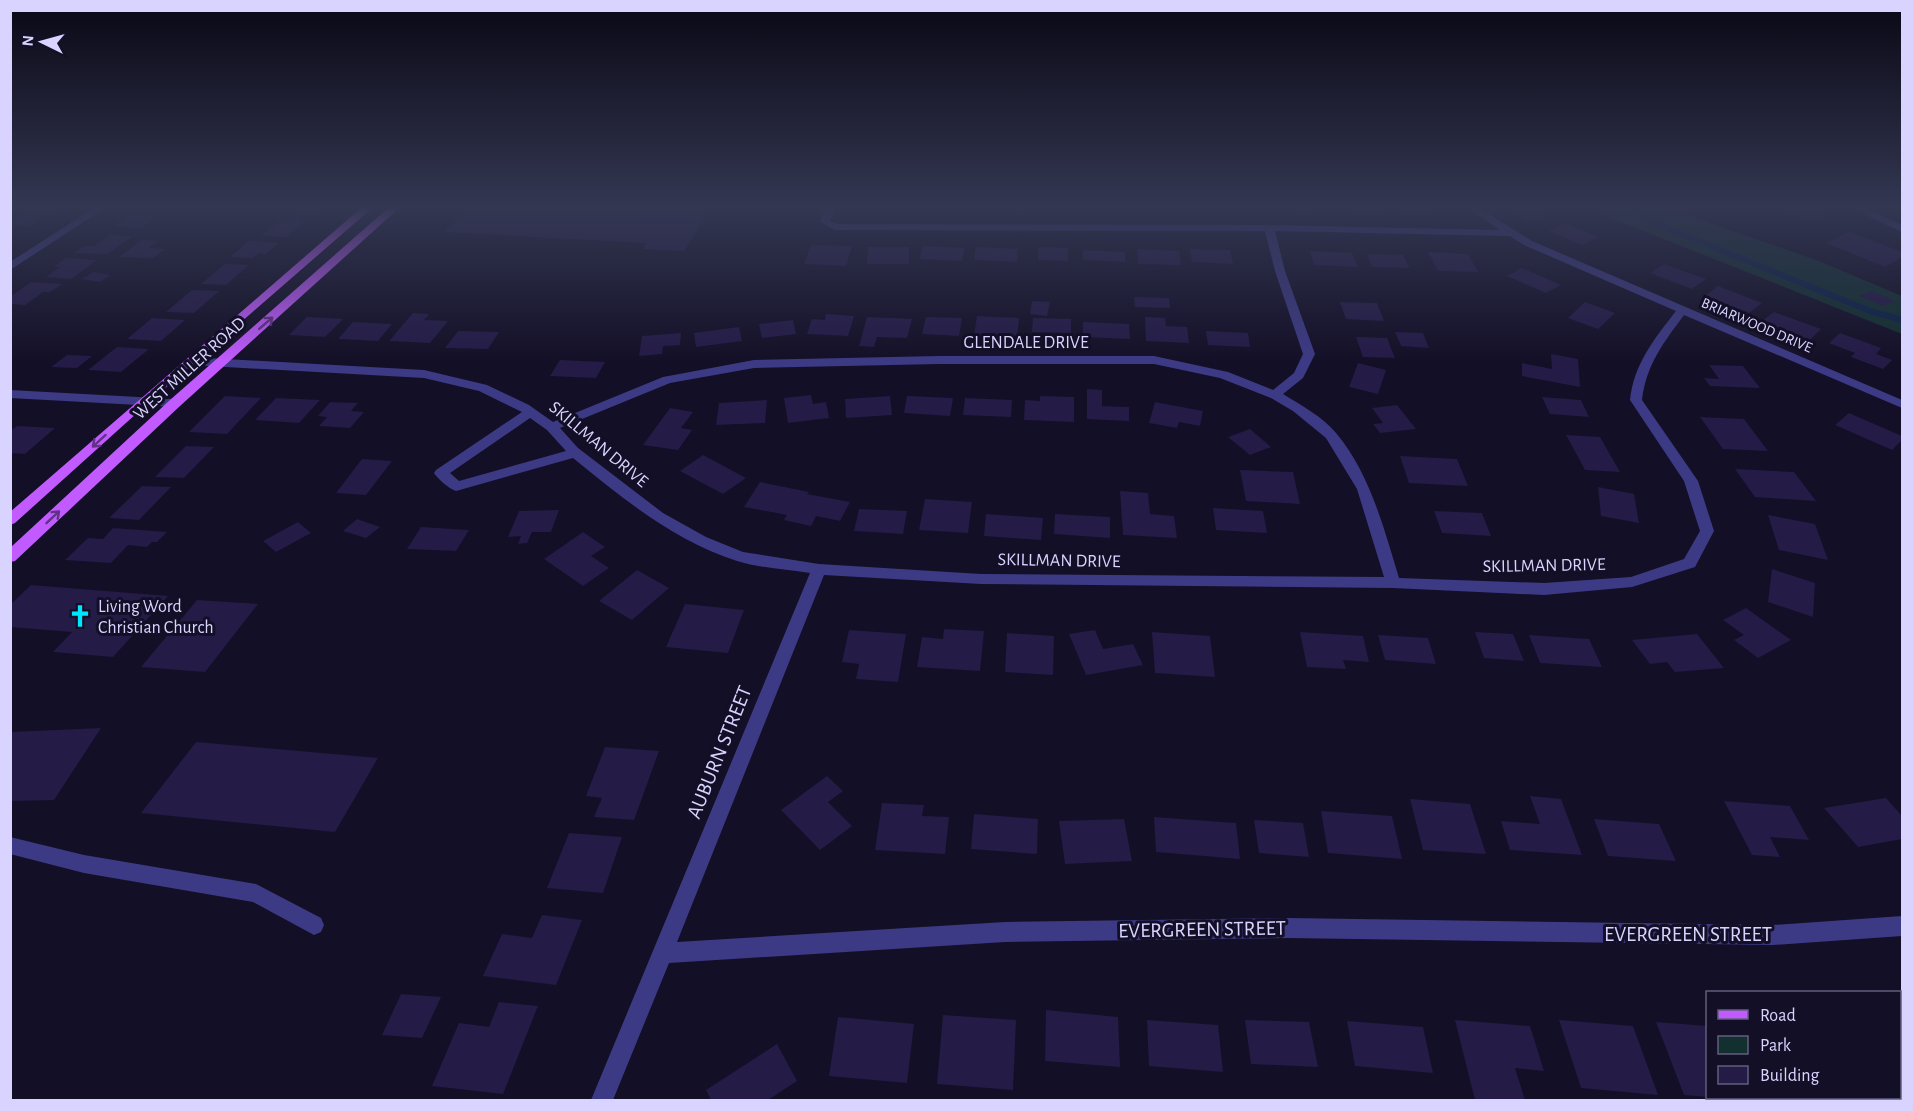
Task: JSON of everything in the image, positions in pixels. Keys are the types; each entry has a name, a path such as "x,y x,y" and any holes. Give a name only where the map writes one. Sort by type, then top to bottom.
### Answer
{"main road":[{"name":"WEST MILLER ROAD","path":"10,520 143,401 307,260"},
{"name":"WEST MILLER ROAD","path":"10,557 175,403 336,260"}],"street":[{"path":"1275,395 1299,375 1309,354 1277,260"},
{"name":"BRIARWOOD DRIVE","path":"1570,260 1902,404"},
{"name":"SKILLMAN DRIVE","path":"191,361 424,374 483,388 531,412 552,427 576,453 658,516 701,541 741,557 819,569 981,579 1393,583 1544,588 1632,582 1690,563 1707,531 1691,481 1636,400 1637,385 1645,360 1682,310"},
{"name":"GLENDALE DRIVE","path":"552,427 608,402 667,380 754,364 939,360 1154,360 1224,375 1275,395 1298,408 1331,435 1364,489 1393,583"},
{"path":"10,394 175,403"},
{"path":"531,412 441,473 456,486 576,453"},
{"name":"AUBURN STREET","path":"661,953 819,569"},
{"path":"10,845 84,864 256,893 314,925"},
{"name":"EVERGREEN STREET","path":"661,953 1005,932 1288,928 1773,935 1902,926"},
{"path":"602,1101 661,953"}],"green space":[{"path":"1716,260 1819,261 1902,296 1902,334"}],"building":[{"path":"64,260 97,260 71,279 46,277 60,267 54,267"},
{"path":"806,260 848,260 846,266 804,264"},
{"path":"867,260 909,260 909,264 867,264"},
{"path":"974,260 1017,260 1017,262"},
{"path":"1083,260 1125,260 1125,262"},
{"path":"1138,260 1180,260 1181,265 1138,264"},
{"path":"1192,260 1232,260 1233,264 1192,262"},
{"path":"1313,260 1355,260 1358,267 1314,265"},
{"path":"1369,260 1406,260 1410,268 1372,267"},
{"path":"1432,260 1471,260 1478,272 1438,271"},
{"path":"1867,260 1897,260 1885,267"},
{"path":"225,264 249,265 226,285 201,284"},
{"path":"1664,264 1706,279 1692,289 1650,273"},
{"path":"1522,268 1561,285 1546,293 1507,276"},
{"path":"94,272 111,275 99,282 82,279"},
{"path":"31,282 62,284 50,292 43,292 25,305 10,304 10,297"},
{"path":"1718,286 1762,303 1749,313 1705,296"},
{"path":"192,290 219,291 194,313 166,312"},
{"path":"1872,291 1895,301 1882,306 1859,296"},
{"path":"1134,297 1169,298 1170,308 1135,307"},
{"path":"1032,301 1050,302 1047,316 1030,314"},
{"path":"1340,302 1377,303 1384,321 1346,319"},
{"path":"1585,302 1615,313 1598,329 1568,318"},
{"path":"1774,312 1821,329 1810,340 1762,321"},
{"path":"413,313 429,314 424,320 448,321 430,343 389,341"},
{"path":"826,314 854,316 848,336 807,334 812,319 825,320"},
{"path":"977,316 1019,318 1017,338 974,336"},
{"path":"307,317 343,319 325,337 289,335"},
{"path":"867,317 912,319 907,338 877,337 874,347 859,346"},
{"path":"926,317 962,318 959,336 922,334"},
{"path":"1145,317 1165,318 1166,326 1187,327 1189,343 1146,341"},
{"path":"152,318 185,320 161,341 127,339"},
{"path":"1033,318 1071,319 1071,333 1032,332"},
{"path":"793,320 796,334 762,338 759,324"},
{"path":"353,322 392,324 378,341 338,339"},
{"path":"1083,322 1129,324 1130,339 1083,337"},
{"path":"739,327 742,341 696,347 694,333"},
{"path":"458,331 499,332 488,349 445,348"},
{"path":"1206,331 1248,333 1250,347 1208,345"},
{"path":"1395,332 1423,333 1429,348 1401,346"},
{"path":"681,333 680,345 663,346 662,354 639,356 642,336"},
{"path":"1840,333 1881,348 1876,354 1892,360 1883,369 1851,357 1855,353 1829,343"},
{"path":"1356,337 1387,338 1395,358 1363,357"},
{"path":"117,347 149,349 121,372 88,370"},
{"path":"1551,354 1578,359 1580,387 1522,376 1522,363 1552,369"},
{"path":"67,355 92,356 77,368 51,367"},
{"path":"560,360 605,362 596,378 550,376"},
{"path":"1358,363 1386,370 1378,394 1349,387"},
{"path":"1709,365 1743,366 1760,388 1710,386 1704,378 1719,379"},
{"path":"1087,389 1102,390 1102,406 1129,407 1129,421 1087,419"},
{"path":"811,395 813,404 826,402 829,418 788,423 784,398"},
{"path":"225,396 261,398 227,434 189,432"},
{"path":"890,396 892,415 846,418 845,399"},
{"path":"907,396 953,398 950,416 904,413"},
{"path":"1040,396 1074,397 1074,422 1024,420 1025,400 1040,401"},
{"path":"1542,397 1581,400 1589,417 1550,414"},
{"path":"276,398 320,400 299,423 255,420"},
{"path":"965,398 1012,400 1011,417 963,415"},
{"path":"767,400 765,423 716,425 719,403"},
{"path":"330,402 358,403 351,411 364,412 350,428 319,426 327,417 318,416"},
{"path":"1155,402 1203,411 1200,426 1179,422 1177,428 1149,423"},
{"path":"1397,405 1416,429 1380,433 1373,424 1383,423 1372,408"},
{"path":"670,408 693,412 681,428 692,430 678,450 643,445"},
{"path":"1849,413 1902,436 1902,440 1892,450 1835,425"},
{"path":"1700,417 1744,419 1768,451 1723,449"},
{"path":"17,426 55,428 25,454 10,453 10,431"},
{"path":"1250,429 1271,447 1250,455 1228,437"},
{"path":"1566,435 1600,437 1620,472 1585,470"},
{"path":"186,446 214,447 184,478 155,477"},
{"path":"703,455 746,478 723,494 680,471"},
{"path":"1400,456 1457,459 1468,486 1409,483"},
{"path":"362,459 392,461 366,495 336,493"},
{"path":"1735,469 1794,472 1816,501 1755,497"},
{"path":"1240,470 1293,472 1300,504 1246,501"},
{"path":"760,482 850,502 840,521 816,516 811,526 784,520 787,515 744,507"},
{"path":"142,486 171,487 139,520 109,518"},
{"path":"1598,487 1634,494 1639,523 1601,516"},
{"path":"1120,491 1148,493 1150,514 1174,516 1177,538 1123,535"},
{"path":"925,499 972,502 968,533 919,530"},
{"path":"1213,508 1263,511 1267,533 1216,530"},
{"path":"859,509 907,511 903,534 854,531"},
{"path":"559,510 551,532 532,532 527,543 518,544 521,536 508,537 519,511"},
{"path":"1434,511 1482,513 1491,536 1442,533"},
{"path":"986,514 1043,518 1041,540 984,536"},
{"path":"1055,514 1110,517 1110,538 1054,534"},
{"path":"1768,515 1815,524 1828,560 1779,550"},
{"path":"357,519 380,527 366,538 343,531"},
{"path":"298,522 311,533 276,552 263,541"},
{"path":"421,527 469,530 456,551 407,549"},
{"path":"113,528 167,532 157,542 152,542 147,547 128,545 111,563 65,560 88,538 103,539"},
{"path":"583,532 605,547 591,556 609,568 583,586 544,559"},
{"path":"1772,569 1815,583 1813,617 1768,602"},
{"path":"637,570 669,588 632,620 599,601"},
{"name":"Living Word Christian Church","path":"31,585 168,596 113,657 53,652 72,632 10,627 10,605"},
{"path":"197,600 258,604 205,672 141,667"},
{"path":"685,604 744,610 728,653 666,647"},
{"path":"1746,608 1791,640 1758,658 1734,640 1744,635 1723,620"},
{"path":"944,629 984,631 980,671 917,667 922,637 943,639"},
{"path":"849,630 906,634 898,682 856,679 859,664 842,662"},
{"path":"1095,630 1103,649 1133,644 1143,665 1086,675 1069,634"},
{"path":"1152,632 1210,636 1215,677 1155,673"},
{"path":"1300,632 1363,636 1369,662 1343,660 1346,669 1307,667"},
{"path":"1475,632 1513,634 1524,661 1484,658"},
{"path":"1007,633 1054,636 1053,675 1005,672"},
{"path":"1697,634 1724,668 1675,672 1667,662 1650,664 1632,640"},
{"path":"1378,635 1428,638 1436,664 1385,660"},
{"path":"1529,635 1589,639 1602,667 1540,663"},
{"path":"101,728 54,800 10,801 10,732"},
{"path":"196,742 378,758 335,832 141,813"},
{"path":"605,747 659,751 634,820 594,817 602,798 586,796"},
{"path":"827,776 843,791 828,802 852,826 820,850 781,810"},
{"path":"1530,796 1561,799 1582,855 1510,850 1501,821 1540,824"},
{"path":"1886,798 1902,816 1902,839 1858,847 1824,808"},
{"path":"1410,799 1470,804 1486,854 1423,850"},
{"path":"1724,801 1790,806 1809,840 1770,837 1780,857 1752,855"},
{"path":"882,803 924,805 922,816 949,817 945,854 875,850"},
{"path":"1321,811 1392,816 1402,859 1328,853"},
{"path":"974,814 1038,819 1037,854 971,849"},
{"path":"1154,817 1236,823 1240,859 1156,852"},
{"path":"1124,819 1132,861 1065,864 1059,821"},
{"path":"1594,819 1659,824 1676,861 1608,856"},
{"path":"1254,820 1303,823 1309,857 1259,853"},
{"path":"569,833 622,837 603,893 547,888"},
{"path":"542,915 582,920 556,985 483,976 502,934 532,938"},
{"path":"401,994 441,997 422,1038 382,1035"},
{"path":"499,1002 538,1006 503,1094 432,1086 459,1023 489,1027"},
{"path":"1046,1010 1118,1017 1120,1067 1045,1061"},
{"path":"943,1015 1016,1020 1013,1090 937,1084"},
{"path":"838,1017 914,1024 907,1083 829,1076"},
{"path":"1147,1020 1218,1025 1223,1072 1149,1066"},
{"path":"1245,1020 1309,1022 1318,1067 1251,1064"},
{"path":"1455,1020 1530,1026 1544,1071 1515,1068 1525,1100 1475,1100"},
{"path":"1559,1020 1633,1026 1658,1095 1581,1088"},
{"path":"1347,1021 1423,1027 1433,1073 1355,1066"},
{"path":"1656,1022 1706,1026 1706,1097 1684,1095"},
{"path":"777,1044 797,1081 768,1100 711,1100 706,1090"},
{"path":"1901,1050 1902,1052 1901,1086"}],"waterway":[{"path":"1745,260 1870,311 1902,320"}],"place":[{"name":"Living Word Christian Church","path":"80,616"}]}
